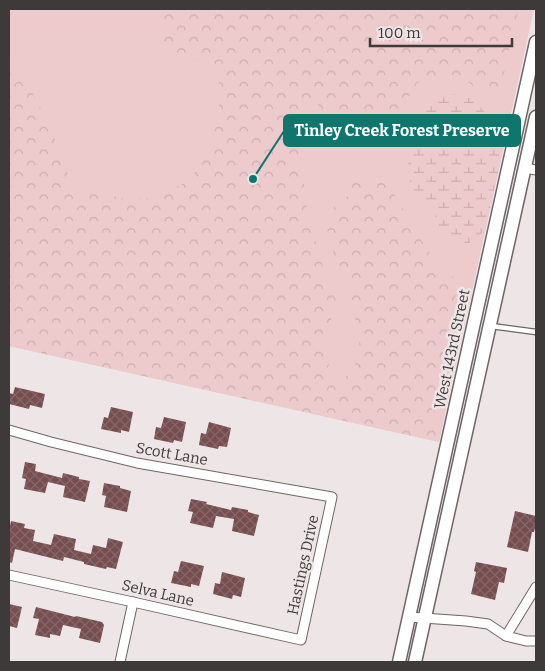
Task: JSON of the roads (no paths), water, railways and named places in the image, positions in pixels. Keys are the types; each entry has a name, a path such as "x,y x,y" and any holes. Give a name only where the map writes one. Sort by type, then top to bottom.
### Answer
{"main road":[{"name":"West 143rd Street","path":"399,662 536,42"},
{"name":"West 143rd Street","path":"415,662 490,326 531,169 536,116"}],"street":[{"name":"Scott Lane","path":"9,430 137,463 332,497"},
{"name":"Hastings Drive","path":"301,640 332,497"},
{"name":"Selva Lane","path":"9,575 301,640"},
{"path":"506,636 536,587"},
{"path":"120,662 133,602"},
{"path":"409,617 488,624 506,636 526,642 536,641"}],"lane":[{"path":"490,326 536,332"}],"place":[{"name":"Tinley Creek Forest Preserve","path":"253,179"}]}
